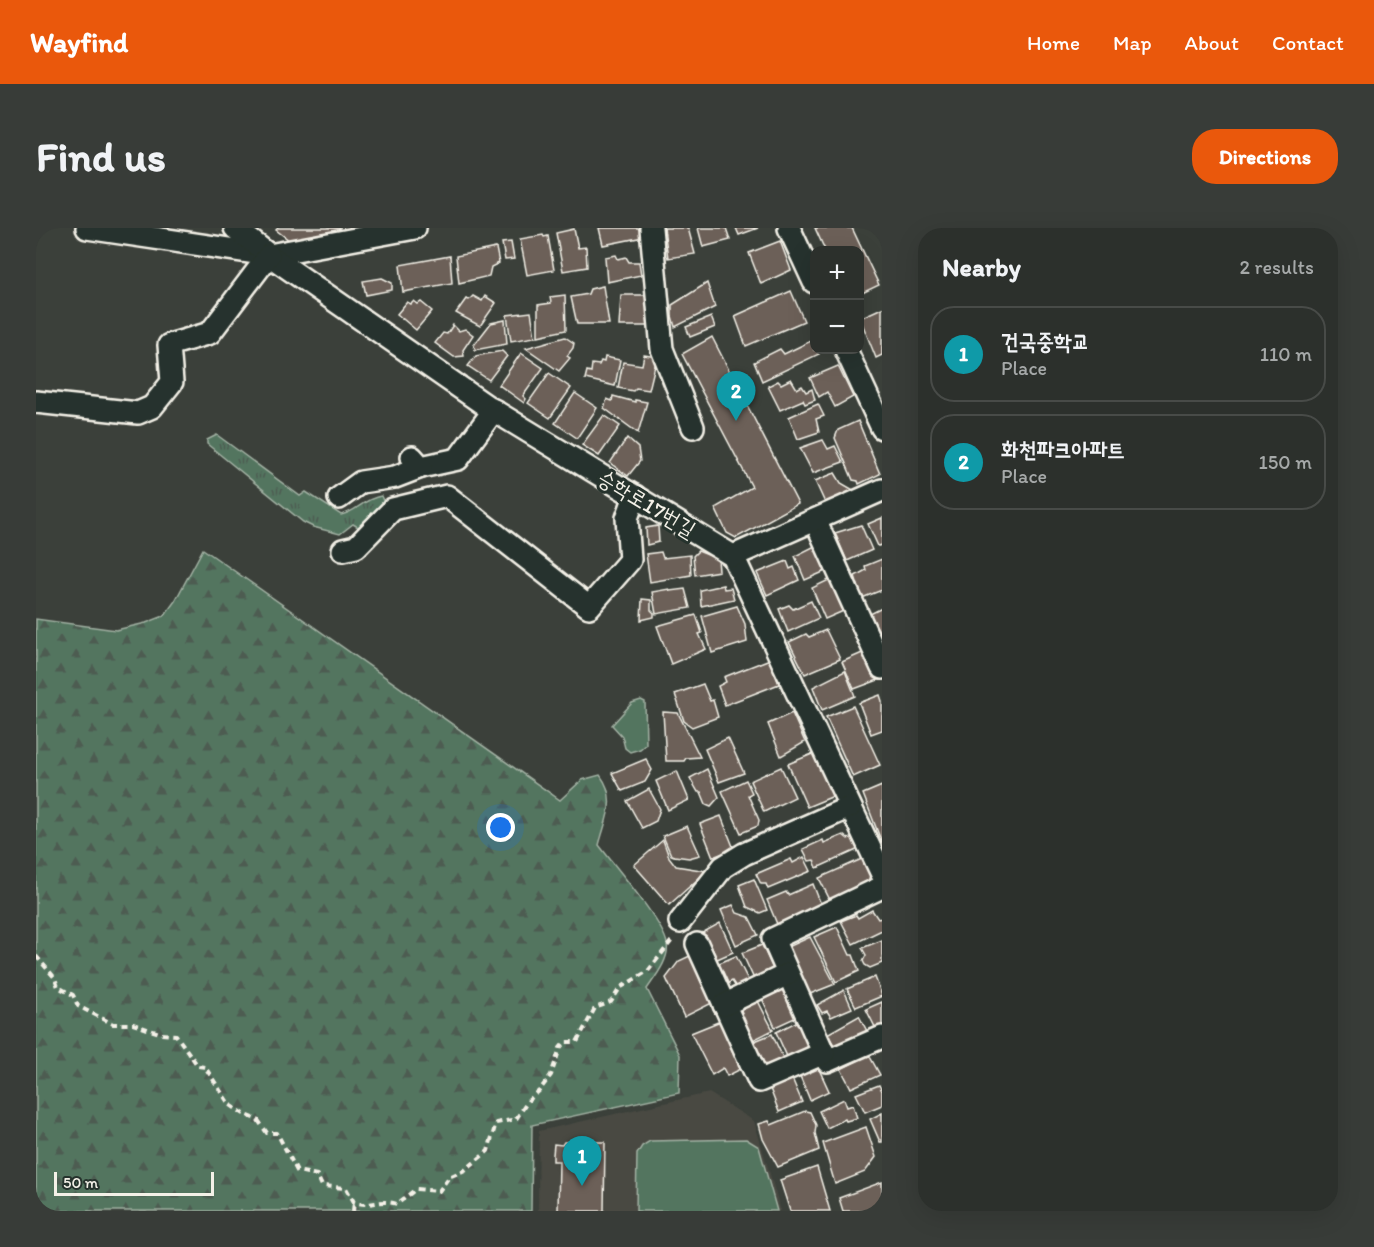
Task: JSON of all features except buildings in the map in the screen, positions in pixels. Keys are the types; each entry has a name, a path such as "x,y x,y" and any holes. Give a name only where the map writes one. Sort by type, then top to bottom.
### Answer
{"street":[{"path":"87,228 268,255 416,228"},
{"name":"승학로17번길","path":"236,228 268,255 494,410 733,556"},
{"path":"651,228 662,349 693,427"},
{"path":"789,228 810,273"},
{"path":"36,402 138,413 152,407 172,382 169,345 210,333 268,255"},
{"path":"848,354 882,428"},
{"path":"339,498 361,482 395,477 417,462 458,459 494,410"},
{"path":"882,490 733,556 882,874"},
{"path":"343,550 356,548 393,509 447,496 589,607 630,560 627,518 634,496"},
{"path":"815,520 882,668"},
{"path":"680,922 723,867 744,854 850,807"},
{"path":"882,887 772,939 828,1061 882,1037"},
{"path":"697,944 759,1081 824,1053"},
{"path":"724,1005 788,974"}],"path":[{"path":"36,956 55,978 58,987 73,995 78,1006 113,1024 133,1024 162,1034 176,1035 198,1066 205,1066 229,1104 258,1120 267,1133 277,1133 297,1171 317,1174 322,1186 345,1188 354,1202 365,1206 384,1200 397,1204 416,1189 439,1191 449,1177 465,1170 488,1151 496,1123 516,1119 528,1101 551,1075 560,1048 565,1042 577,1042 595,1008 611,1002 620,988 648,970 658,960 677,935 680,922"},
{"path":"353,1211 354,1202"}],"shaded area":[{"path":"709,1093 754,1121 781,1211 538,1211 539,1131"}],"green space":[{"path":"217,435 300,496 306,492 341,515 381,496 384,503 358,527 353,524 340,534 313,527 303,522 207,444 207,440"},
{"path":"203,549 560,800 582,780 600,775 605,784 609,809 599,845 657,922 667,944 664,962 647,989 680,1055 679,1093 532,1125 531,1211 36,1211 36,619 116,630 164,616 175,601"},
{"path":"641,700 645,702 646,744 630,752 625,748 622,736 612,725 632,703"},
{"path":"746,1139 759,1147 777,1211 636,1211 637,1154 642,1146 650,1141"}],"place":[{"name":"화천파크아파트","path":"736,421"},
{"name":"건국중학교","path":"582,1186"}]}
